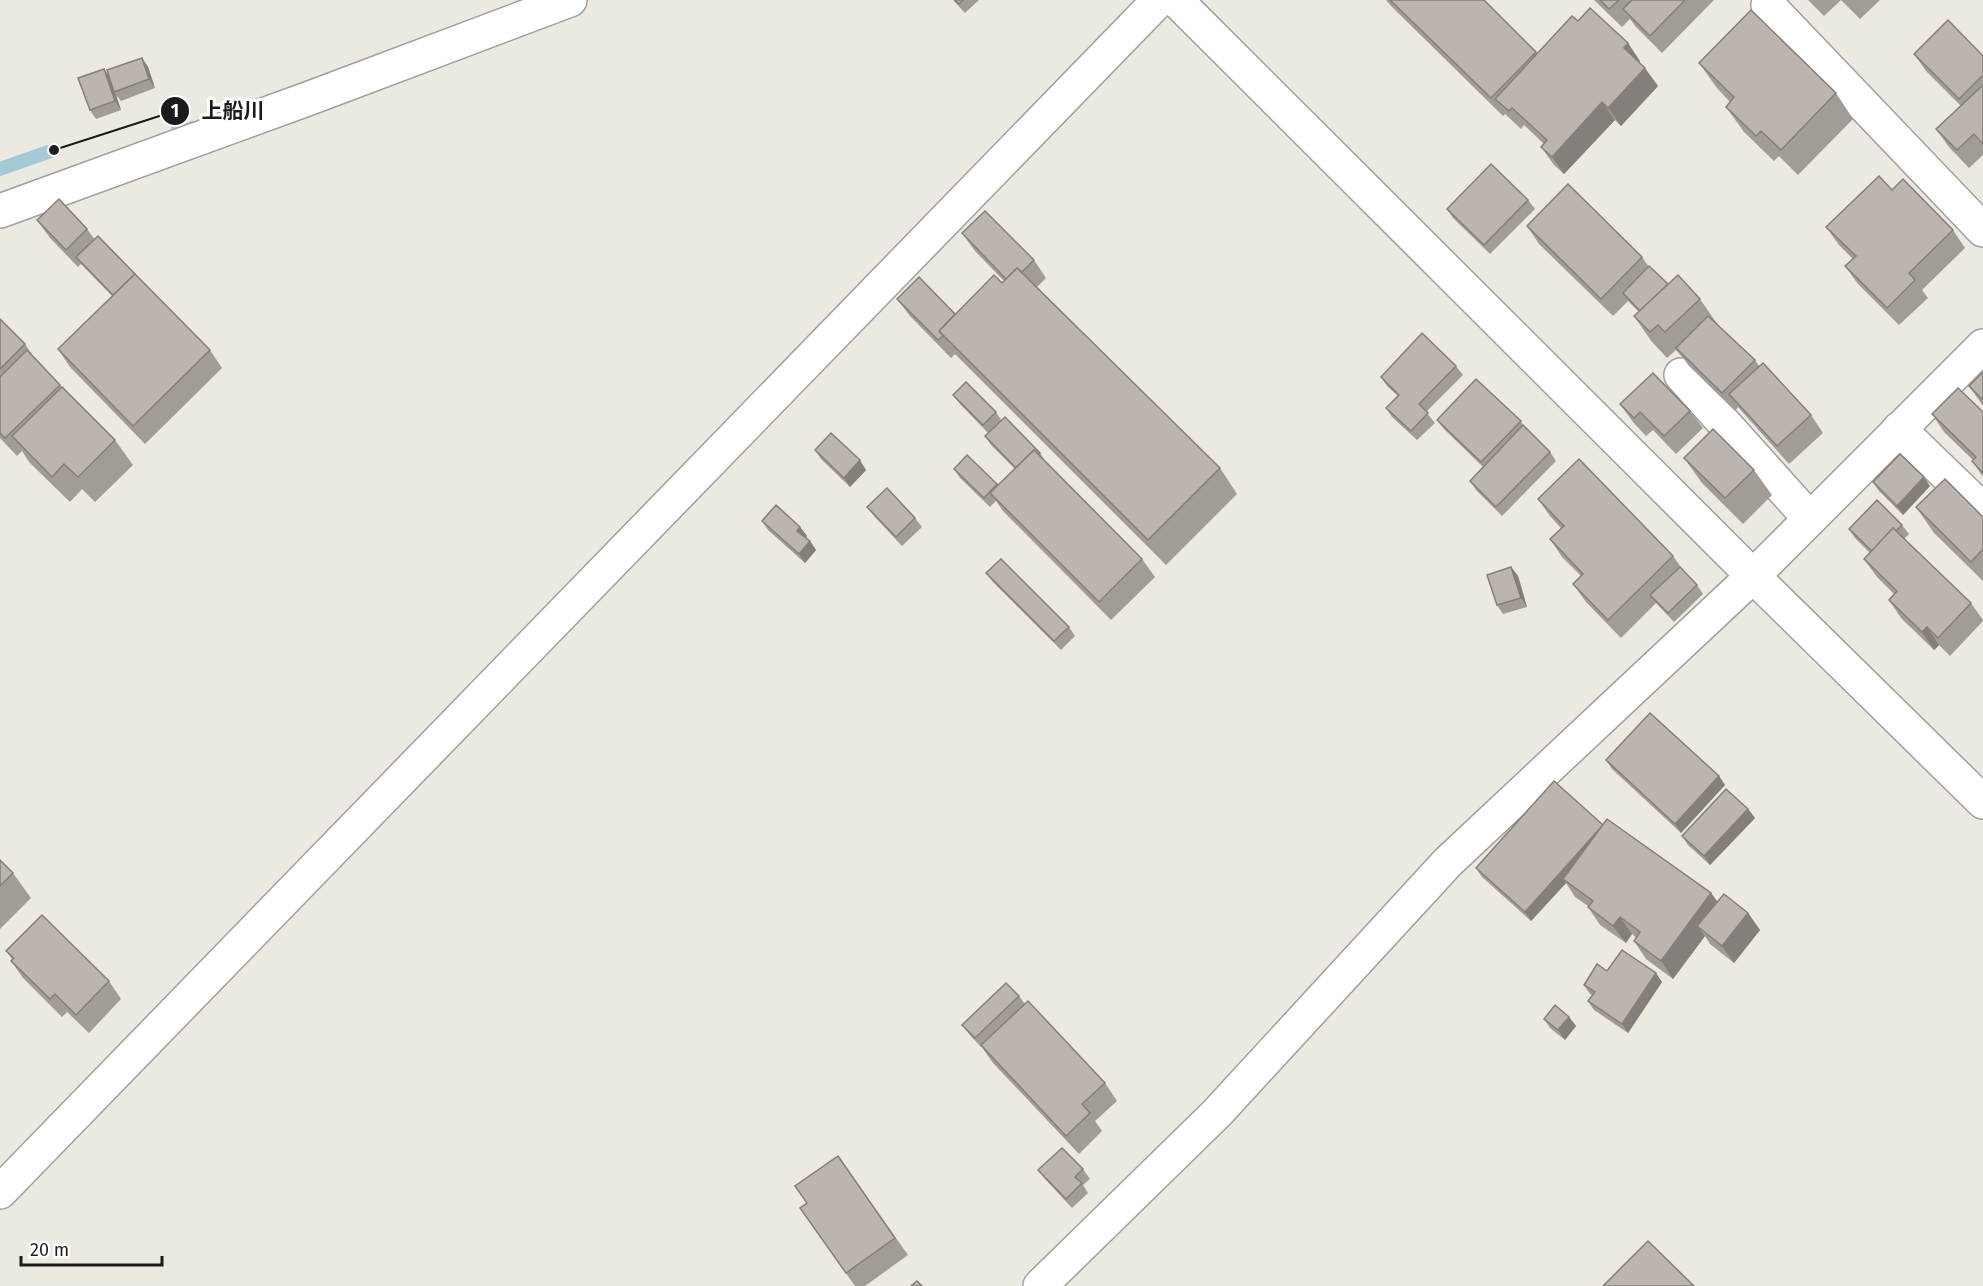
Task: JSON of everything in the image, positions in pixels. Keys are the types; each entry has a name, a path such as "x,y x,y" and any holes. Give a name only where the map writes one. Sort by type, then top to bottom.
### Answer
{"street":[{"path":"0,211 570,0"},
{"path":"0,1192 1159,0"},
{"path":"1176,0 1753,576 1983,802"},
{"path":"1768,5 1983,230"},
{"path":"1040,1286 1217,1113 1448,862 1753,576 1983,345"},
{"path":"1681,375 1810,519"},
{"path":"1899,429 1983,510"}],"building":[{"path":"1390,0 1484,0 1536,52 1491,98"},
{"path":"1600,0 1619,0 1609,9"},
{"path":"1632,0 1685,0 1650,36 1623,9"},
{"path":"1590,8 1628,43 1624,48 1645,68 1608,108 1602,102 1552,157 1541,147 1547,140 1512,108 1509,111 1495,99 1572,16 1578,21"},
{"path":"1751,10 1836,93 1781,150 1761,131 1756,136 1726,107 1734,97 1699,63"},
{"path":"1948,20 1983,56 1983,75 1959,99 1914,54"},
{"path":"142,58 149,79 114,92 107,70"},
{"path":"104,69 115,101 90,110 78,78"},
{"path":"1983,85 1983,144 1974,134 1957,150 1936,129"},
{"path":"1491,164 1528,200 1484,245 1447,209"},
{"path":"1879,176 1892,190 1903,179 1953,230 1909,273 1915,280 1887,308 1845,266 1856,256 1826,227"},
{"path":"1568,184 1642,257 1601,299 1527,226"},
{"path":"59,199 87,229 66,250 37,220"},
{"path":"985,211 1034,260 1022,272 1017,268 1006,279 962,233"},
{"path":"98,236 135,274 113,295 76,257"},
{"path":"1649,266 1668,284 1640,311 1623,293"},
{"path":"1017,268 1220,468 1148,540 939,331 994,275 1002,283"},
{"path":"135,274 210,350 133,426 58,349"},
{"path":"1678,275 1700,299 1665,332 1658,325 1650,332 1634,316"},
{"path":"919,277 955,314 939,331 943,336 938,340 897,299"},
{"path":"1708,316 1755,360 1722,393 1676,348"},
{"path":"0,319 25,344 0,369"},
{"path":"1422,333 1456,366 1419,404 1428,413 1411,431 1386,408 1399,395 1381,377"},
{"path":"27,350 60,385 5,438 0,433 0,377"},
{"path":"1763,363 1811,415 1777,446 1729,394"},
{"path":"1983,372 1983,400 1969,386"},
{"path":"1653,373 1690,411 1664,436 1640,412 1634,418 1620,404"},
{"path":"1476,379 1521,421 1481,462 1437,420"},
{"path":"966,382 996,412 983,425 953,395"},
{"path":"62,387 115,440 78,477 64,464 52,477 12,436"},
{"path":"1958,388 1983,412 1983,473 1972,461 1976,457 1932,414"},
{"path":"1005,417 1040,453 1034,450 1016,468 985,436"},
{"path":"1523,425 1550,452 1496,507 1470,481"},
{"path":"1713,429 1754,470 1725,498 1684,458"},
{"path":"831,433 860,460 844,478 815,450"},
{"path":"1034,450 1142,559 1099,602 990,493"},
{"path":"1900,454 1924,477 1897,506 1873,482"},
{"path":"967,455 997,484 984,498 954,469"},
{"path":"1579,459 1673,556 1608,620 1573,584 1583,574 1550,539 1564,526 1538,499"},
{"path":"1945,479 1983,517 1983,549 1971,562 1916,507"},
{"path":"887,488 915,518 896,537 867,507"},
{"path":"1877,500 1902,525 1896,531 1893,528 1872,551 1849,529"},
{"path":"776,505 800,527 797,531 810,541 799,554 762,521"},
{"path":"1893,528 1971,603 1938,638 1927,627 1922,632 1889,600 1897,591 1864,559"},
{"path":"1001,559 1069,627 1054,641 986,573"},
{"path":"1511,567 1521,598 1497,605 1487,575"},
{"path":"1680,567 1697,585 1668,613 1650,595"},
{"path":"1650,713 1719,776 1675,824 1606,760"},
{"path":"1554,781 1603,825 1525,912 1476,868"},
{"path":"1726,789 1748,809 1704,856 1682,836"},
{"path":"1607,819 1711,893 1661,961 1634,941 1640,932 1620,917 1613,926 1588,907 1593,901 1563,879"},
{"path":"0,860 13,873 0,886"},
{"path":"1724,894 1748,913 1722,946 1697,926"},
{"path":"42,915 109,981 76,1015 55,994 50,999 11,961 14,958 6,951"},
{"path":"1622,950 1656,973 1622,1024 1588,1001 1595,992 1584,985 1597,964 1607,971"},
{"path":"1006,983 1019,996 975,1038 962,1025"},
{"path":"1028,1001 1105,1083 1082,1104 1090,1113 1066,1136 981,1045"},
{"path":"1555,1005 1569,1017 1558,1030 1544,1019"},
{"path":"1062,1148 1083,1169 1075,1177 1082,1183 1066,1199 1038,1170"},
{"path":"838,1156 895,1238 846,1273 800,1208 807,1203 795,1186"},
{"path":"1648,1241 1694,1286 1603,1286"},
{"path":"917,1281 922,1286 911,1286"}],"waterway":[{"path":"171,108 181,133 193,128"},
{"path":"0,169 54,150"}],"place":[{"name":"上船川","path":"54,150"}]}
